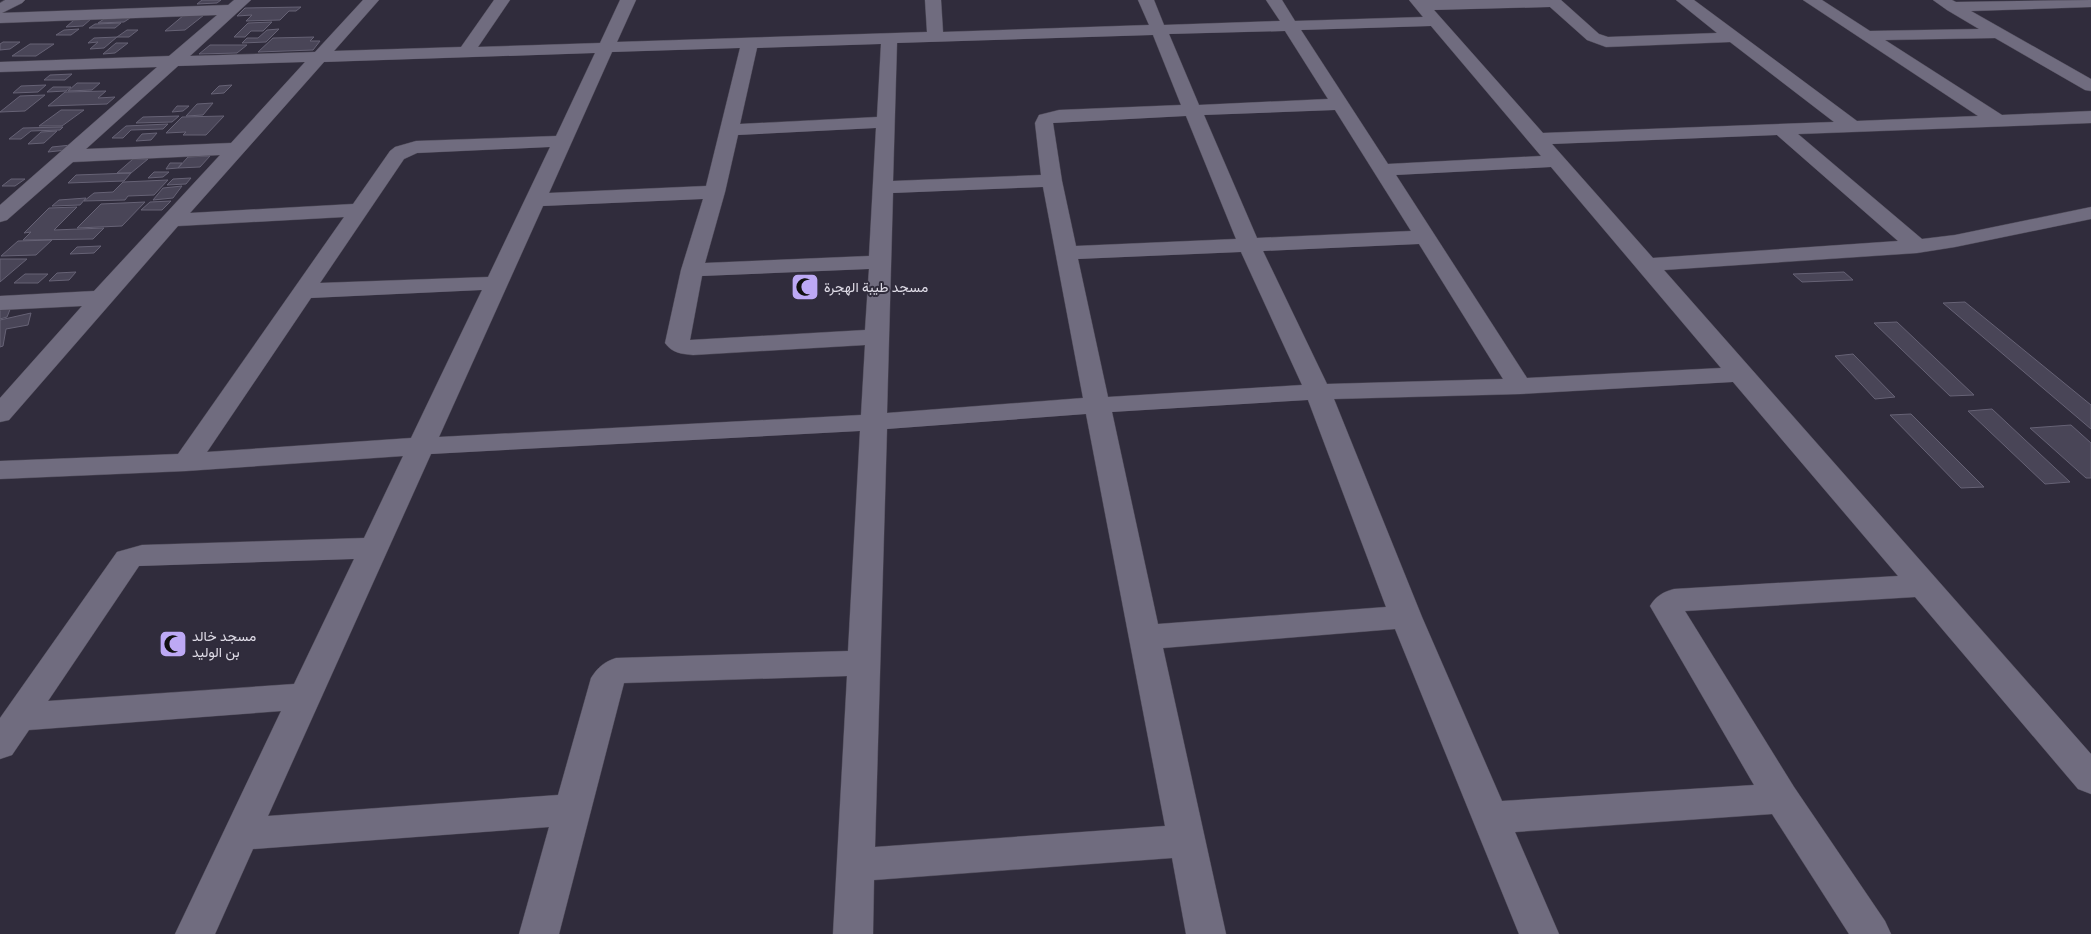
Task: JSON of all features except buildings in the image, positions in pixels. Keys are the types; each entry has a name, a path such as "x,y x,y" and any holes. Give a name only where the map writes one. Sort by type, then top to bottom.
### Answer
{"street":[{"path":"0,9 17,0"},
{"path":"0,414 101,298 371,0"},
{"path":"466,52 502,0"},
{"path":"195,934 628,0"},
{"path":"933,0 934,37"},
{"path":"1146,0 1249,245 1318,392 1406,617 1538,934"},
{"path":"1274,0 1520,386"},
{"path":"1684,0 1852,126"},
{"path":"1811,0 1997,120"},
{"path":"3,74 26,66 1290,25 1424,9 1553,1 1593,37 1606,42 1733,37"},
{"path":"2075,2 2091,10"},
{"path":"1946,3 2091,2"},
{"path":"1946,3 2091,86"},
{"path":"0,18 237,5"},
{"path":"0,216 237,5"},
{"path":"1424,9 2091,780"},
{"path":"1866,36 1998,33"},
{"path":"853,934 889,38"},
{"path":"750,43 731,130 692,270 677,338 678,343 684,347 877,336"},
{"path":"1206,934 1066,253 1052,180 1044,124 1046,119 1058,116 1340,104"},
{"path":"1537,139 2091,117"},
{"path":"731,130 886,122"},
{"path":"1781,129 1917,246"},
{"path":"186,462 397,155 409,149 563,141"},
{"path":"68,156 237,148"},
{"path":"1382,170 1556,161"},
{"path":"883,187 1052,180"},
{"path":"536,200 715,192"},
{"path":"172,220 360,210"},
{"path":"1646,265 1917,246 1955,241 2091,213"},
{"path":"1066,253 1426,237"},
{"path":"692,270 880,262"},
{"path":"303,291 497,283"},
{"path":"0,303 101,298"},
{"path":"0,470 186,462 421,446 874,422 1098,405 1318,392 1520,386 1740,374"},
{"path":"0,745 123,565 133,556 374,548"},
{"path":"1871,934 1781,798 1666,606 1674,600 1923,586"},
{"path":"1146,637 1406,617"},
{"path":"539,934 608,678 613,672 864,663"},
{"path":"18,717 305,696"},
{"path":"1489,818 1781,798"},
{"path":"242,834 572,810"},
{"path":"856,865 1187,841"}],"place":[{"name":"مسجد طيبة الهجرة","path":"805,287"},
{"name":"مسجد خالد بن الوليد","path":"173,644"}]}
